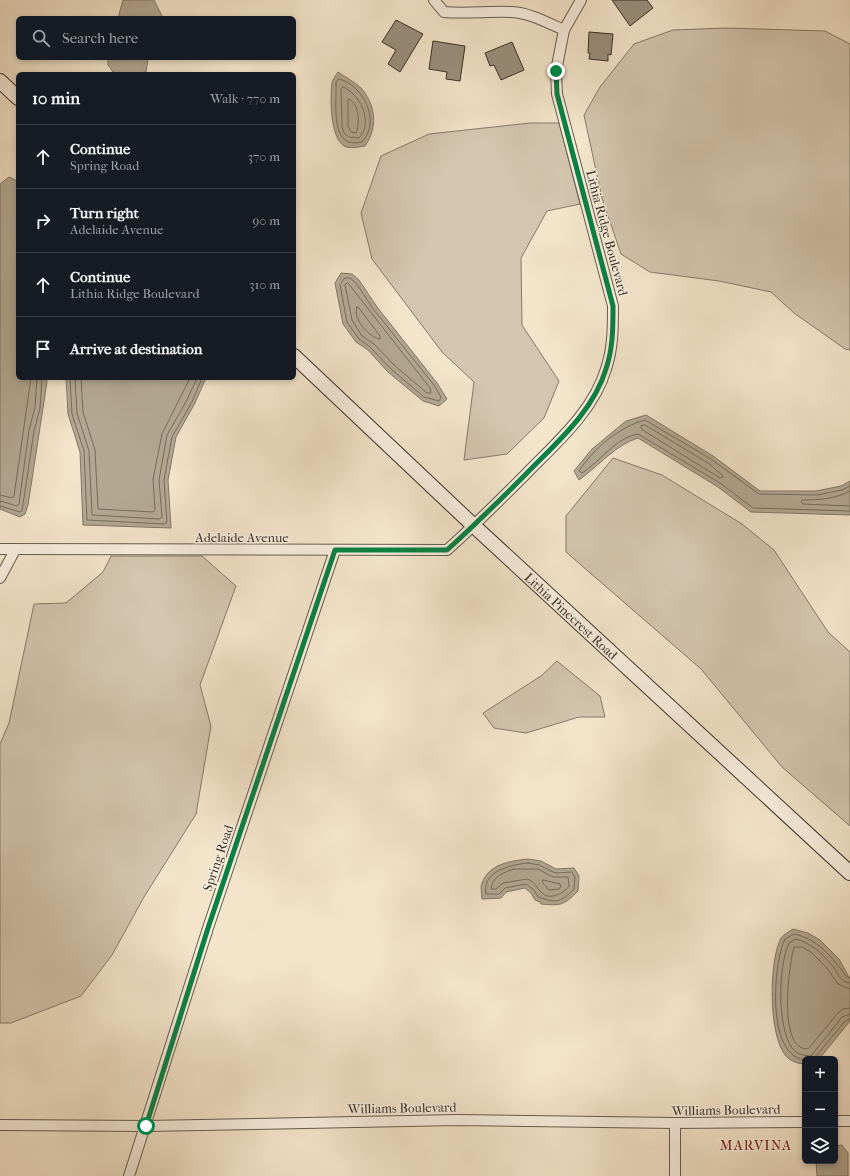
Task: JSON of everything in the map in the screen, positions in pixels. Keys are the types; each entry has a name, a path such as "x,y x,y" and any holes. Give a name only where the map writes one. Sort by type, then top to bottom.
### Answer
{"main road":[{"path":"0,81 16,96"},
{"name":"Lithia Pinecrest Road","path":"296,358 474,526 850,873"}],"street":[{"path":"434,0 444,12 461,14 513,12 533,17 564,30"},
{"name":"Lithia Ridge Boulevard","path":"474,526 568,431 594,397 606,370 613,342 613,306 557,94 556,71 564,30 581,0"},
{"name":"Adelaide Avenue","path":"0,549 447,550 474,526"},
{"path":"0,578 15,550"},
{"name":"Spring Road","path":"129,1176 208,928 335,550"},
{"name":"Williams Boulevard","path":"0,1125 146,1126 458,1120 675,1124 802,1122"},
{"path":"838,1121 850,1121"},
{"path":"675,1124 675,1176"}],"shaded area":[{"path":"726,28 825,31 850,44 850,350 845,349 794,313 771,292 719,281 650,272 621,254 602,198 584,115 600,87 634,44 673,30"},
{"path":"530,123 559,123 580,204 547,211 521,258 522,325 559,381 544,418 507,454 464,460 474,382 442,352 372,259 361,213 381,156 429,134"},
{"path":"613,458 662,475 742,524 774,550 828,632 850,652 850,826 782,767 701,669 566,552 566,516"},
{"path":"111,556 202,556 236,586 200,685 211,726 196,814 144,897 112,955 81,996 11,1023 0,1023 0,744 9,723 34,604 66,603 103,572"},
{"path":"557,661 600,696 605,717 579,717 526,733 494,728 483,713 541,676"}],"water":[{"path":"123,0 154,0 162,16 119,16"},
{"path":"108,60 148,60 146,72 113,72 108,65"},
{"path":"338,72 361,88 370,102 374,117 372,132 365,146 352,148 346,147 339,141 336,134 332,117 331,98 332,83"},
{"path":"9,177 16,180 16,380 46,380 47,382 28,505 25,514 20,517 0,509 0,184"},
{"path":"341,273 352,274 359,280 377,307 437,383 447,399 439,406 423,401 388,372 368,350 356,342 343,324 335,283"},
{"path":"66,380 205,380 195,403 176,437 168,480 171,528 83,525 80,452 68,414"},
{"path":"646,415 713,456 760,491 816,491 841,486 850,481 850,515 751,512 718,487 638,438 614,451 579,480 574,471 592,449 626,421"},
{"path":"528,859 541,861 556,869 574,868 579,876 578,891 562,904 553,905 541,904 535,900 531,893 525,888 506,892 501,898 482,899 481,885 485,877 490,872 507,862"},
{"path":"793,929 808,933 820,940 839,959 850,979 850,1021 822,1056 802,1056 802,1063 795,1062 786,1056 780,1046 773,1016 772,998 774,963 781,938"},
{"path":"842,1145 848,1153 848,1176 817,1176 816,1164 838,1164 838,1146"}],"building":[{"path":"612,0 647,0 653,8 630,26"},
{"path":"396,20 423,34 400,72 388,64 396,50 382,42"},
{"path":"589,32 613,34 611,55 608,54 608,61 589,59"},
{"path":"433,41 465,46 460,81 446,79 447,72 429,69"},
{"path":"512,42 524,70 501,80 494,65 490,66 485,53"}],"district":[{"name":"MARVINA","path":"756,1145"}],"route":[{"path":"146,1126 208,928 335,550 447,550 474,526 568,431 594,397 606,370 613,342 613,306 557,94 556,71"}]}
